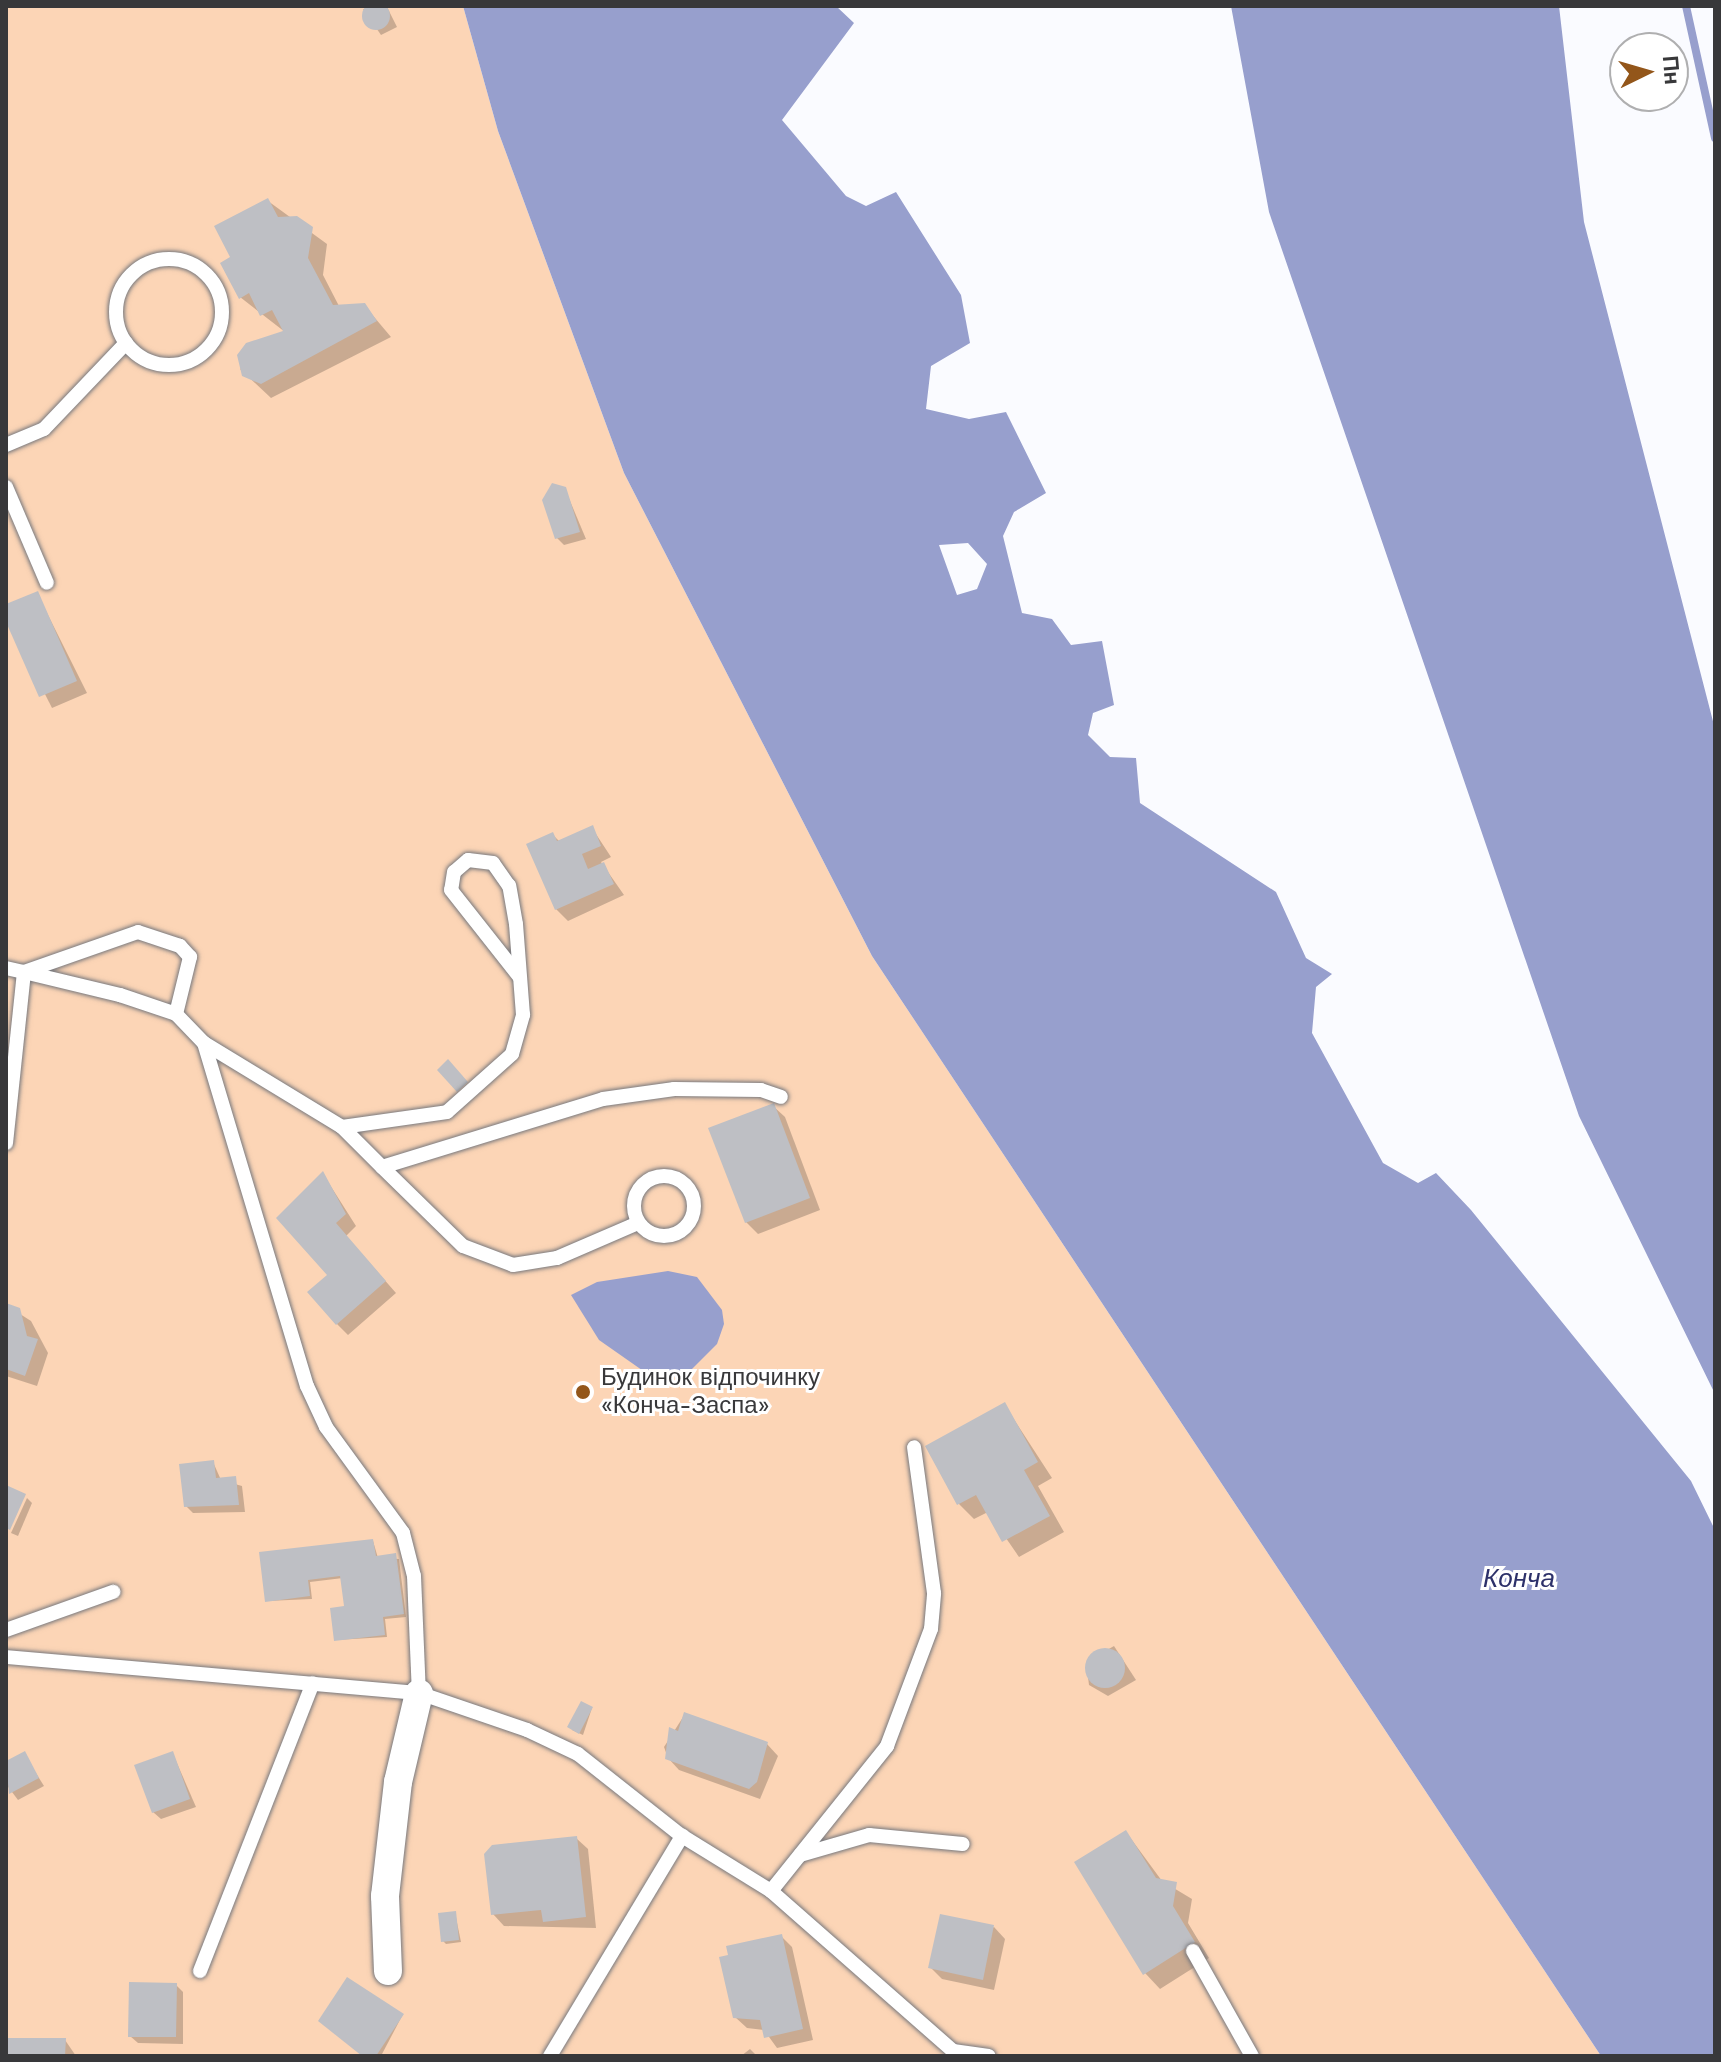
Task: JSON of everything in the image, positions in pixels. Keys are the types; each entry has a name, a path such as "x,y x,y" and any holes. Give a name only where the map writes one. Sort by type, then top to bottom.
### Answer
{"street":[{"path":"388,1971 385,1896 398,1782 419,1693"}],"lane":[{"path":"169,259 195,266 214,284 218,334 195,359 161,365 126,343 117,300 136,270 169,259"},
{"path":"6,445 44,429 126,343"},
{"path":"6,487 47,583"},
{"path":"342,1127 447,1112 483,1084 512,1054 523,1015 519,976 509,886 493,863 468,860 454,872 451,890 519,976"},
{"path":"24,972 138,932 180,946 190,957 176,1014"},
{"path":"6,968 176,1014 204,1043 342,1127 463,1246 513,1265 557,1258 638,1223"},
{"path":"6,1143 24,972"},
{"path":"204,1043 307,1386 326,1427 403,1533 414,1576 419,1693"},
{"path":"382,1167 603,1099 674,1089 761,1090 781,1097"},
{"path":"678,1179 692,1194 693,1214 683,1230 654,1235 638,1223 634,1204 649,1180 678,1179"},
{"path":"771,1891 887,1746 931,1629 934,1593 914,1447"},
{"path":"6,1630 113,1592"},
{"path":"6,1657 419,1693 578,1754 682,1836 771,1891 908,2019 953,2051 989,2056"},
{"path":"200,1971 313,1683"},
{"path":"800,1855 869,1835 963,1844"},
{"path":"550,2056 682,1836"},
{"path":"1193,1951 1252,2056"}],"shaded area":[{"name":"Будинок відпочинку «Конча-Заспа»","path":"6,6 463,6 498,131 624,473 872,956 1601,2056 6,2056"}],"water":[{"name":"Конча","path":"463,6 836,6 854,23 782,120 846,196 866,206 896,192 961,295 970,343 931,366 926,409 969,419 1006,412 1046,493 1014,512 1003,536 1022,613 1052,619 1071,645 1102,641 1114,705 1093,713 1088,735 1110,757 1136,758 1140,803 1276,892 1306,958 1332,974 1316,987 1312,1033 1383,1163 1418,1183 1436,1173 1471,1210 1691,1481 1715,1530 1715,2056 1601,2056 872,956 624,473 498,131","holes":["968,543 987,564 977,589 957,595 939,545"]},
{"path":"1231,6 1559,6 1584,222 1715,729 1715,1394 1579,1116 1269,212"},
{"path":"668,1271 697,1277 722,1310 724,1324 717,1344 687,1374 668,1378 649,1375 599,1340 571,1295 597,1282"}],"building":[{"path":"376,2 386,6 390,16 386,26 376,30 366,26 362,16 366,6"},
{"path":"268,198 278,217 297,216 313,227 308,258 333,305 365,303 377,321 261,384 242,376 237,355 246,343 283,331 272,310 260,316 249,293 239,299 220,263 230,257 214,226"},
{"path":"552,483 566,487 580,532 555,539 542,500"},
{"path":"38,591 77,681 39,697 6,622 6,604"},
{"path":"593,825 601,846 582,854 588,869 604,862 614,884 555,910 526,844 553,832 557,841"},
{"path":"448,1059 468,1082 457,1092 437,1070"},
{"path":"774,1103 810,1198 745,1223 708,1128"},
{"path":"323,1171 346,1214 336,1223 386,1281 336,1325 307,1292 327,1275 276,1218"},
{"path":"6,1303 20,1308 27,1336 38,1339 25,1376 6,1369"},
{"path":"1005,1402 1038,1462 1024,1470 1050,1516 1002,1542 976,1495 957,1505 925,1446"},
{"path":"214,1460 216,1478 236,1476 239,1505 184,1507 179,1464"},
{"path":"6,1485 26,1494 10,1530 6,1528"},
{"path":"373,1539 376,1556 396,1553 404,1614 383,1617 385,1635 334,1641 330,1608 344,1606 340,1576 308,1580 310,1596 265,1602 259,1552"},
{"path":"1105,1648 1119,1654 1125,1668 1119,1682 1105,1688 1091,1682 1085,1668 1091,1654"},
{"path":"581,1701 593,1707 579,1734 567,1727"},
{"path":"684,1712 768,1742 757,1782 749,1789 665,1759 669,1727 678,1731"},
{"path":"25,1751 39,1778 9,1794 6,1761"},
{"path":"173,1751 190,1799 152,1813 134,1765"},
{"path":"1126,1830 1156,1878 1177,1882 1173,1906 1195,1942 1143,1975 1074,1862"},
{"path":"577,1836 586,1917 543,1922 541,1910 491,1915 484,1854 492,1845"},
{"path":"456,1911 459,1940 441,1942 438,1913"},
{"path":"940,1914 994,1925 983,1980 928,1968"},
{"path":"782,1934 803,2029 764,2038 760,2020 733,2018 719,1957 728,1955 726,1946"},
{"path":"347,1977 404,2014 376,2056 362,2056 318,2021"},
{"path":"129,1982 177,1983 176,2037 128,2037"},
{"path":"6,2038 66,2038 65,2056 6,2056"}],"waterway":[{"path":"1686,6 1715,138"}],"place":[{"name":"Будинок відпочинку «Конча-Заспа»","path":"583,1392"}]}
